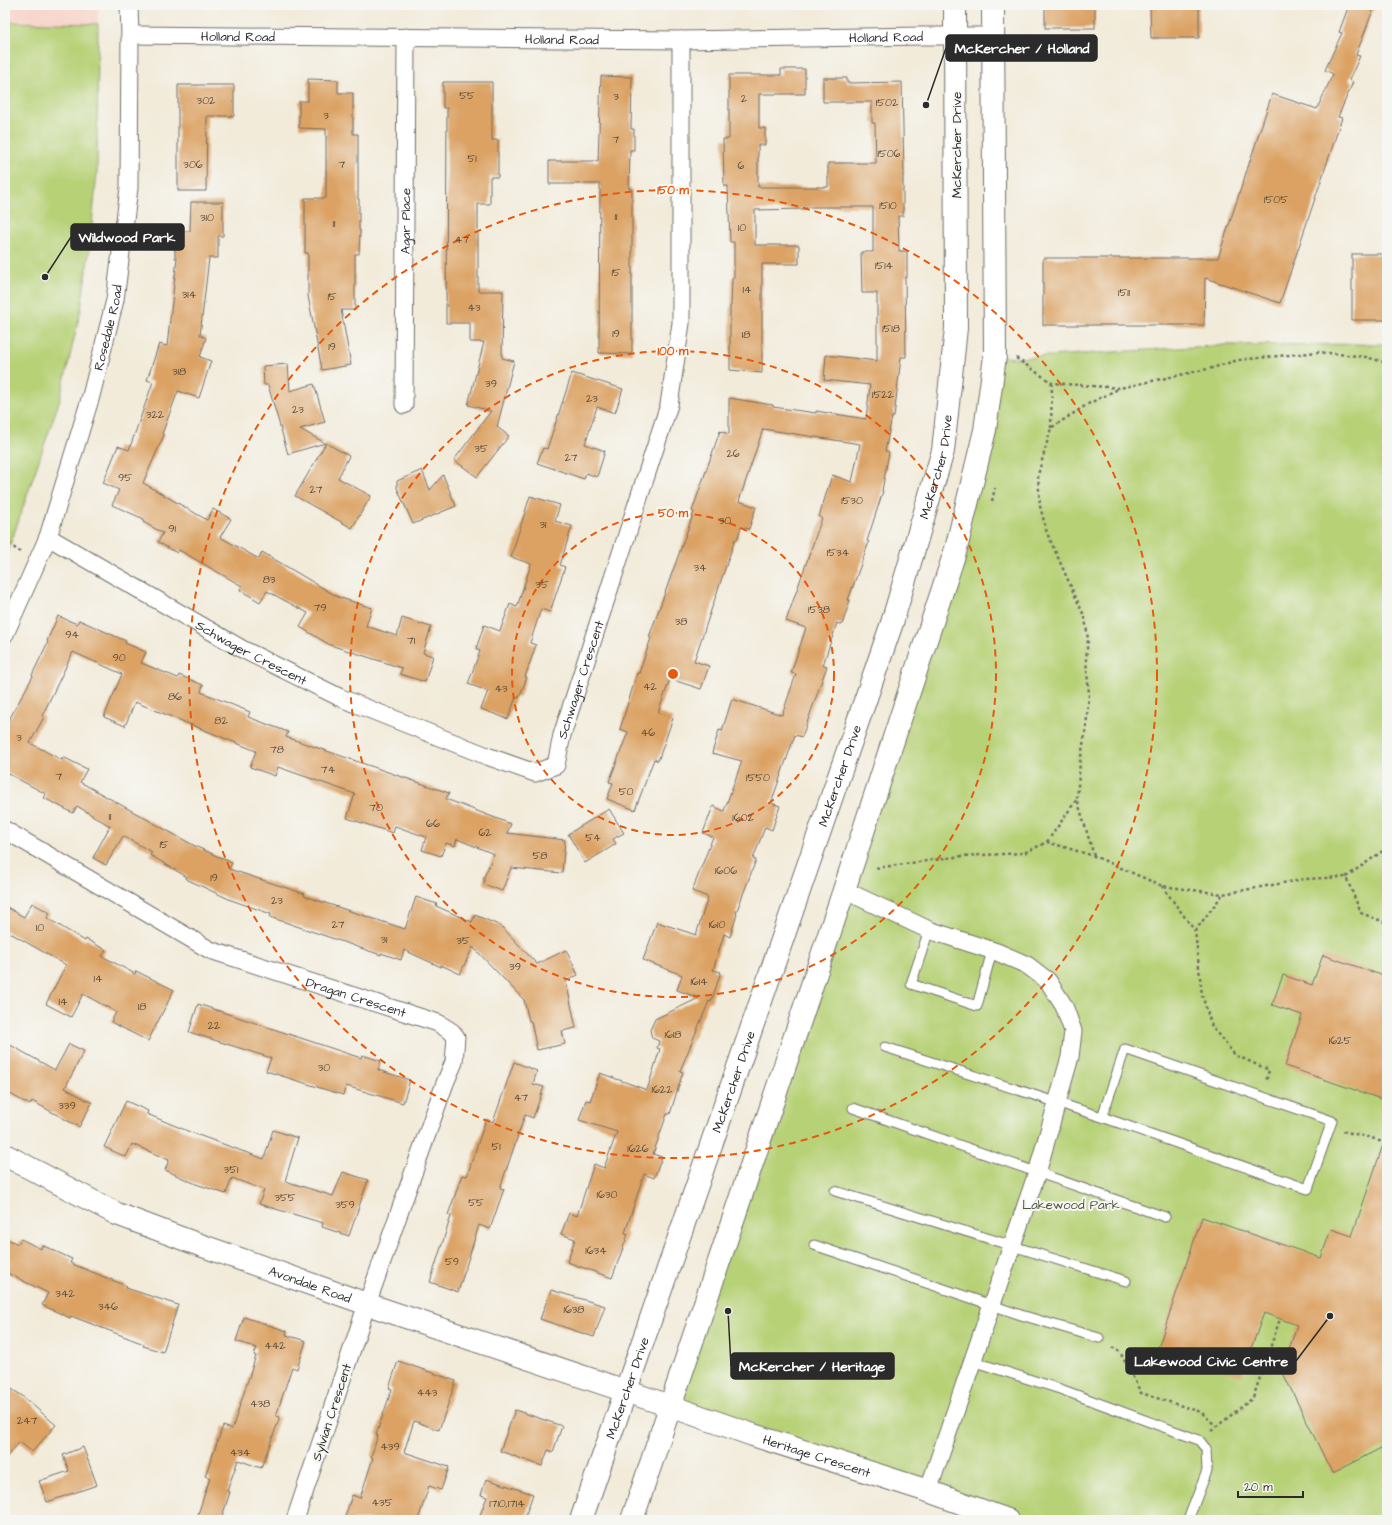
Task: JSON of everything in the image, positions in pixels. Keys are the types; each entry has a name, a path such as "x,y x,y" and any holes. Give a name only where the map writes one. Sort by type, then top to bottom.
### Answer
{"main road":[{"name":"McKercher Drive","path":"581,1520 892,623 943,451 956,328 955,5"},
{"path":"632,1520 844,890 956,550 985,430 995,356 993,5"},
{"name":"Avondale Road","path":"5,1154 117,1214 367,1304 626,1390"},
{"name":"Heritage Crescent","path":"626,1390 753,1435 928,1491 1008,1520"}],"street":[{"name":"Rosedale Road","path":"5,634 48,536 91,396 116,300 129,188 129,5"},
{"name":"Holland Road","path":"130,35 681,40 993,36"},
{"name":"Agar Place","path":"404,405 406,37"},
{"name":"Schwager Crescent","path":"48,536 242,649 341,698 487,756 535,773 556,765 562,735 669,405 681,323 681,40"},
{"name":"Dragan Crescent","path":"5,830 210,950 438,1023 452,1032 456,1037 454,1062 445,1083 367,1304"},
{"path":"844,890 929,930 992,951 1027,965 1048,981 1064,1006 1073,1031 1070,1057 1037,1173 928,1491"},
{"name":"Sylvian Crescent","path":"295,1520 367,1304"}],"lane":[{"path":"929,930 911,984 977,1006 992,951"},
{"path":"885,1047 1102,1117 1308,1189 1332,1121 1125,1049 1102,1117"},
{"path":"853,1108 1165,1217"},
{"path":"835,1191 1126,1281"},
{"path":"814,1245 992,1305 1099,1338"},
{"path":"972,1361 1060,1389 1199,1440 1206,1449 1207,1471 1188,1520"}],"path":[{"path":"1051,428 1088,404 1120,388 1212,368 1238,360 1319,352 1366,357 1387,363"},
{"path":"1016,358 1052,383 1120,388"},
{"path":"1052,383 1051,428 1038,475 1040,506 1047,533 1085,618 1088,639 1086,660 1089,694 1086,728 1080,762 1077,799 1094,856"},
{"path":"876,868 962,856 1024,852 1047,842 1077,799"},
{"path":"1047,842 1094,856 1162,886 1223,894 1305,880 1346,877 1387,848"},
{"path":"1346,877 1361,913 1387,923"},
{"path":"1162,886 1195,931 1202,996 1212,1027 1235,1055 1269,1070 1262,1096"},
{"path":"1195,931 1223,894"},
{"path":"1329,1128 1387,1142"},
{"path":"1199,1440 1253,1398 1280,1319"},
{"path":"1099,1338 1120,1352 1141,1393 1201,1412 1216,1426"}],"shaded area":[{"path":"5,5 98,5 98,24 5,22"}],"green space":[{"path":"5,22 98,24 97,172 90,245 81,309 60,399 5,560"},
{"name":"Lakewood Park","path":"1387,344 1387,1520 1008,1520 670,1406 956,549 995,356 1017,358 1226,345"}],"building":[{"path":"1045,5 1095,5 1095,28 1045,28"},
{"path":"1150,5 1199,5 1199,38 1151,38"},
{"path":"1349,5 1375,5 1356,55 1360,56 1349,80 1353,82 1338,117 1342,118 1280,303 1205,278 1204,325 1043,325 1043,258 1218,258 1272,94 1317,109 1333,74 1325,70 1342,33 1339,32"},
{"path":"781,69 805,69 805,94 759,94 759,128 765,128 765,145 758,145 758,187 828,187 828,163 876,163 875,123 872,123 872,102 823,102 823,78 847,78 847,83 902,82 904,174 903,216 898,216 899,251 907,251 907,277 905,277 906,357 901,357 894,417 892,417 885,451 889,452 883,491 867,541 869,542 848,600 850,600 842,625 837,623 823,665 827,666 802,737 795,735 771,803 780,806 772,830 765,827 753,859 756,860 736,913 737,914 730,937 724,934 713,970 721,972 711,1002 709,1001 680,1071 683,1072 670,1114 667,1114 653,1154 662,1157 654,1178 644,1174 625,1233 628,1234 612,1278 567,1262 575,1239 561,1234 569,1213 577,1216 594,1164 604,1168 617,1132 579,1120 586,1100 590,1101 600,1073 647,1090 660,1049 657,1048 659,1041 652,1038 650,1030 655,1019 699,998 677,990 682,975 643,960 657,922 696,935 708,897 692,891 713,837 703,833 713,806 724,811 742,761 712,753 719,730 722,731 732,699 782,715 796,674 791,673 806,628 786,621 822,518 819,517 832,475 852,482 860,444 763,429 739,501 756,507 749,529 741,527 737,540 735,539 694,661 709,666 701,689 670,679 658,713 673,718 658,761 654,759 635,810 607,799 613,783 609,782 628,732 620,729 637,673 639,673 651,638 649,637 694,512 692,511 720,431 729,434 729,398 773,405 773,407 816,413 816,411 866,419 870,385 824,380 826,355 877,361 877,293 862,293 861,252 873,252 873,207 806,207 806,209 755,210 755,245 799,245 799,264 762,264 762,373 730,370 730,306 732,278 734,278 734,242 730,242 728,186 724,186 723,139 729,139 729,75 781,75"},
{"path":"601,76 632,77 631,129 634,129 634,150 630,150 629,189 632,189 632,354 599,353 600,184 549,184 549,161 598,161"},
{"path":"308,79 338,80 338,93 353,93 353,134 358,134 358,199 360,230 359,254 355,254 355,310 341,310 351,365 322,370 308,296 308,253 305,253 305,198 326,198 326,129 299,128 299,101 308,101"},
{"path":"443,82 492,82 492,140 498,140 498,177 490,177 490,204 478,204 478,291 503,291 502,358 514,361 497,427 509,436 477,477 454,460 491,411 468,405 484,342 470,342 470,323 446,323 447,108 443,108"},
{"path":"178,85 234,85 234,116 207,116 206,191 178,191"},
{"path":"191,202 223,202 223,236 218,236 218,258 209,258 200,335 206,338 200,357 211,361 199,398 178,391 162,434 164,435 143,483 207,520 213,509 231,519 220,537 259,559 262,552 338,597 372,608 366,626 397,636 402,618 431,627 423,653 433,656 425,682 400,674 402,668 330,645 300,627 308,613 267,591 260,602 240,590 242,586 179,550 177,553 158,542 163,533 143,522 144,519 112,505 119,490 103,483 118,446 129,450 153,382 147,380 159,344 167,346 177,258 175,258 175,231 190,231"},
{"path":"1352,254 1387,254 1387,320 1352,320"},
{"path":"288,364 290,391 314,384 325,422 300,429 325,443 288,454 268,385 264,385 263,366"},
{"path":"572,373 623,389 615,413 597,407 585,444 605,451 597,477 586,473 584,479 537,463 543,448 547,449"},
{"path":"326,443 349,456 338,478 371,496 352,528 295,496"},
{"path":"422,470 430,490 443,475 456,506 413,524 397,488 397,481"},
{"path":"530,496 560,505 555,521 572,526 560,565 565,567 550,612 541,609 530,643 536,645 525,677 527,677 519,698 516,697 508,719 481,709 488,691 468,684 480,651 476,649 484,625 500,631 510,604 517,607 531,564 511,557"},
{"path":"58,616 77,624 79,620 126,641 125,643 146,652 141,663 178,678 179,675 203,685 201,692 250,712 248,717 288,732 286,737 449,793 446,799 511,824 507,833 565,840 562,873 511,868 502,891 484,884 484,877 494,854 457,839 455,846 446,843 441,856 422,850 426,837 395,826 393,833 347,818 355,794 278,767 275,776 250,767 256,751 135,702 125,726 104,717 122,674 73,652 42,716 44,717 30,743 62,760 63,757 87,769 80,782 193,845 232,863 229,869 305,894 304,896 405,929 416,897 437,904 436,906 472,922 475,915 501,926 537,964 566,950 578,975 566,981 576,1028 562,1031 565,1044 537,1050 531,1021 529,1021 524,1000 473,947 460,974 404,950 401,960 381,953 381,955 270,917 271,914 231,900 186,879 187,877 150,855 152,852 123,836 106,865 93,858 110,826 77,806 73,813 44,798 46,794 5,772 5,727 33,676 32,675 48,642 47,641"},
{"path":"609,809 624,833 613,839 616,844 585,863 568,834"},
{"path":"32,903 50,913 47,918 85,941 86,939 106,950 102,956 135,974 136,971 174,990 148,1041 111,1022 116,1012 83,994 71,1017 46,1004 66,965 5,930 5,906 24,917"},
{"path":"1323,955 1387,977 1387,1101 1285,1066 1302,1015 1272,1005 1283,975 1312,985"},
{"path":"198,1004 361,1058 362,1055 381,1061 378,1070 410,1080 403,1103 346,1086 343,1095 266,1071 271,1058 189,1032"},
{"path":"5,1042 55,1070 69,1044 84,1051 65,1088 92,1103 79,1127 32,1101 30,1105 5,1091"},
{"path":"514,1062 537,1071 533,1084 544,1087 533,1118 525,1115 500,1188 504,1189 490,1229 479,1225 458,1292 430,1282 451,1216 448,1215 462,1175 467,1176 486,1119 493,1122"},
{"path":"126,1101 148,1111 147,1114 190,1132 264,1159 273,1130 298,1138 285,1181 333,1196 343,1172 368,1180 349,1236 322,1227 323,1223 259,1204 264,1190 232,1178 226,1194 196,1184 165,1170 169,1160 132,1144 126,1157 104,1147"},
{"path":"1384,1142 1387,1143 1387,1445 1332,1473 1282,1371 1297,1325 1264,1313 1241,1376 1158,1348 1202,1217 1321,1258 1331,1229 1352,1236"},
{"path":"5,1238 18,1244 21,1239 41,1249 42,1245 72,1259 70,1263 127,1286 126,1288 178,1305 163,1352 143,1346 144,1344 71,1316 70,1318 42,1305 48,1293 5,1272"},
{"path":"551,1290 605,1306 594,1337 540,1319"},
{"path":"244,1317 287,1331 286,1335 306,1341 297,1369 292,1367 276,1416 280,1417 261,1468 238,1460 227,1491 230,1492 221,1520 196,1520 210,1478 205,1476 223,1426 232,1429 256,1356 254,1355 257,1348 236,1341"},
{"path":"398,1361 456,1381 439,1430 414,1421 404,1452 449,1467 441,1490 429,1486 418,1520 344,1520 352,1495 360,1498 373,1458 371,1457 378,1435 376,1435 392,1389 389,1388"},
{"path":"5,1385 21,1395 56,1425 32,1452 20,1442 5,1459"},
{"path":"515,1410 562,1426 553,1452 548,1450 542,1466 500,1451"},
{"path":"83,1447 97,1485 47,1502 39,1481 69,1471 63,1455"},
{"path":"486,1479 533,1494 524,1520 494,1520 480,1515 487,1497 481,1495"}],"place":[{"name":"McKercher / Holland","path":"926,105"},
{"name":"Wildwood Park","path":"45,277"},
{"name":"McKercher / Heritage","path":"728,1311"},
{"name":"Lakewood Civic Centre","path":"1330,1316"}]}
